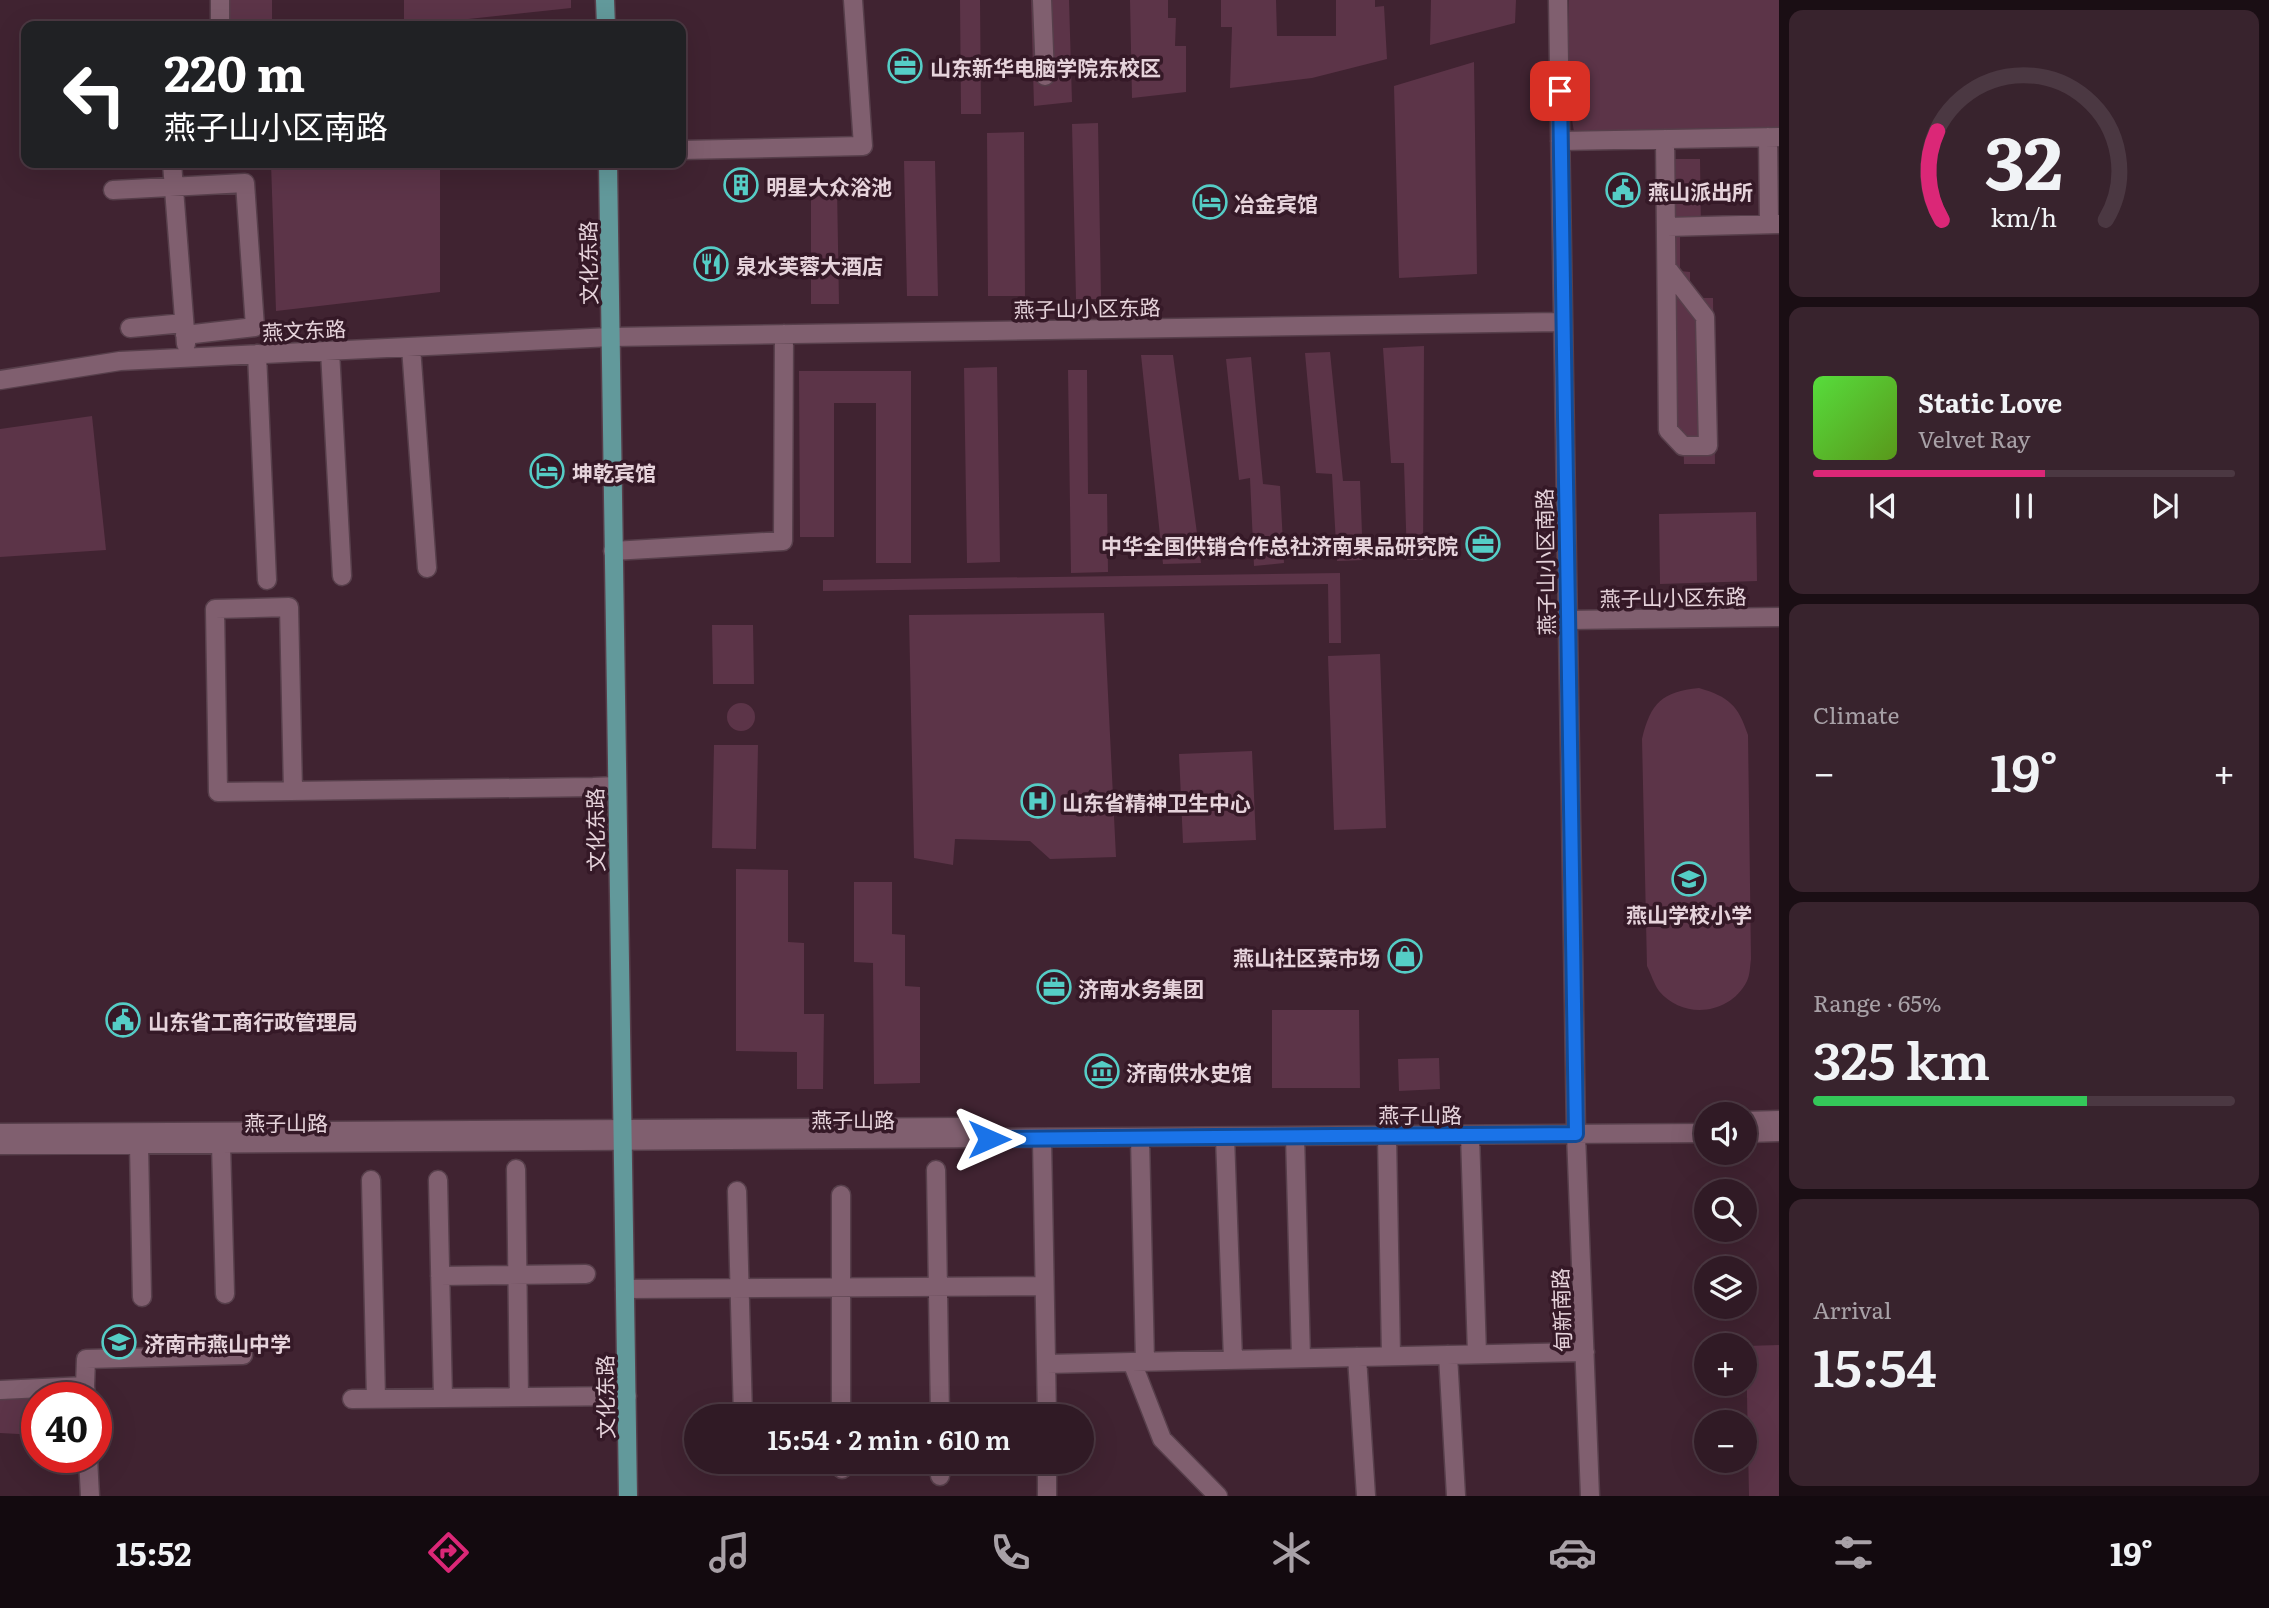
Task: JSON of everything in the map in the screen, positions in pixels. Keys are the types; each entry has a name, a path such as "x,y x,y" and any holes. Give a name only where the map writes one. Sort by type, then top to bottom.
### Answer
{"main road":[{"path":"606,0 606,21"},
{"name":"文化东路","path":"608,168 628,1496"}],"street":[{"path":"220,0 220,21"},
{"path":"686,150 863,146 853,0"},
{"path":"1042,0 1045,76"},
{"name":"燕子山小区南路","path":"1558,0 1576,1129"},
{"path":"1560,141 1773,137 1774,224 1667,226"},
{"path":"1665,139 1668,430 1684,446 1708,446 1705,317 1667,268"},
{"path":"172,168 187,358"},
{"path":"113,190 174,189 245,183 255,327 130,328"},
{"name":"燕子山小区东路","path":"611,337 1563,322"},
{"path":"613,551 783,541 784,334"},
{"name":"燕文东路","path":"0,380 120,361 611,337"},
{"path":"411,347 427,568"},
{"path":"330,351 342,576"},
{"path":"257,354 267,580"},
{"path":"293,791 289,607 215,609 218,792 293,791 616,786"},
{"name":"燕子山小区东路","path":"1568,620 1779,617"},
{"path":"1757,1121 1779,1120"},
{"name":"燕子山路","path":"0,1133 1042,1139 1470,1135 1694,1122"},
{"name":"燕子山路","path":"0,1145 221,1144 623,1136 1576,1129 1694,1133"},
{"name":"甸新南路","path":"1576,1129 1590,1496"},
{"path":"1757,1133 1779,1132"},
{"path":"1470,1135 1478,1354"},
{"path":"1295,1136 1301,1358"},
{"path":"1387,1136 1391,1356"},
{"path":"1225,1137 1233,1360"},
{"path":"1140,1138 1138,1362 1162,1439 1218,1496"},
{"path":"1042,1139 1048,1404"},
{"path":"139,1144 142,1297"},
{"path":"221,1144 225,1294"},
{"path":"516,1169 519,1397"},
{"path":"936,1170 940,1404"},
{"path":"371,1180 376,1399"},
{"path":"438,1180 443,1398"},
{"path":"737,1191 743,1404"},
{"path":"841,1195 841,1404"},
{"path":"440,1276 586,1274"},
{"path":"625,1289 1044,1286"},
{"path":"1048,1364 1585,1352"},
{"path":"86,1382 86,1359 243,1355"},
{"path":"1448,1355 1456,1496"},
{"path":"1357,1357 1366,1496"},
{"path":"0,1390 21,1390"},
{"path":"352,1399 627,1396"},
{"path":"89,1473 90,1496"},
{"path":"1033,1496 1047,1496 1047,1474"}],"shaded area":[{"path":"215,0 272,0 272,21 214,21"},
{"path":"404,0 571,0 571,8 450,21 404,21"},
{"path":"960,0 980,0 981,114 961,114"},
{"path":"1031,0 1069,0 1072,102 1034,106"},
{"path":"1130,0 1168,0 1168,18 1176,18 1175,46 1186,46 1186,92 1132,98"},
{"path":"1221,0 1276,0 1277,36 1336,36 1336,0 1375,0 1375,7 1384,6 1387,59 1312,78 1230,88 1232,27 1221,27"},
{"path":"1431,0 1516,0 1515,23 1430,45"},
{"path":"1569,0 1779,0 1779,128 1574,132 1568,95"},
{"path":"1474,62 1477,274 1399,278 1394,86"},
{"path":"1098,123 1101,299 1076,299 1072,124"},
{"path":"1024,132 1025,296 988,296 987,133"},
{"path":"1666,159 1700,159 1701,230 1680,231 1680,271 1690,272 1690,298 1713,298 1715,464 1684,464 1683,430 1668,430"},
{"path":"904,161 935,161 938,296 907,296"},
{"path":"271,168 440,168 440,292 276,311"},
{"path":"837,187 839,304 811,304 811,199"},
{"path":"1424,346 1423,560 1407,560 1404,463 1391,463 1383,348"},
{"path":"1330,352 1343,481 1360,481 1363,560 1337,561 1332,474 1316,473 1305,353"},
{"path":"1141,355 1173,355 1201,563 1163,564"},
{"path":"1251,357 1263,484 1280,486 1284,563 1254,566 1250,478 1239,480 1226,359"},
{"path":"997,367 1000,562 967,563 964,368"},
{"path":"1068,370 1087,370 1088,494 1107,494 1108,572 1071,573"},
{"path":"799,371 911,371 911,563 876,563 876,403 834,403 834,537 800,537"},
{"path":"92,416 106,550 0,557 0,429"},
{"path":"1756,512 1757,581 1660,584 1659,514"},
{"path":"1340,573 1341,643 1329,643 1328,584 823,591 823,580"},
{"path":"1104,613 1116,857 1050,859 1030,841 955,839 953,865 914,858 909,615"},
{"path":"712,625 753,625 754,684 713,684"},
{"path":"1380,654 1386,828 1334,830 1328,656"},
{"path":"1699,688 1718,695 1731,704 1740,716 1748,735 1749,973 1747,981 1729,1001 1706,1010 1693,1010 1669,1000 1657,988 1647,966 1642,739 1650,716 1660,701 1676,692"},
{"path":"741,703 751,707 755,717 751,727 741,731 731,727 727,717 731,707"},
{"path":"714,745 758,745 756,849 712,848"},
{"path":"1252,751 1256,840 1183,843 1179,754"},
{"path":"736,869 788,870 788,942 804,943 804,1014 824,1014 823,1089 797,1089 797,1052 736,1051"},
{"path":"854,882 892,882 892,934 905,935 905,986 920,987 920,1083 874,1084 873,963 854,962"},
{"path":"1272,1010 1359,1010 1360,1088 1272,1088"},
{"path":"1439,1058 1440,1089 1399,1091 1398,1059"},
{"path":"1779,1345 1779,1496 1749,1496 1749,1473 1757,1473 1757,1410 1747,1410 1747,1396 1757,1396 1757,1346"},
{"path":"0,1397 21,1398 21,1434 0,1433"}],"place":[{"name":"山东新华电脑学院东校区","path":"905,66"},
{"name":"明星大众浴池","path":"741,185"},
{"name":"燕山派出所","path":"1623,190"},
{"name":"冶金宾馆","path":"1210,202"},
{"name":"泉水芙蓉大酒店","path":"711,264"},
{"name":"坤乾宾馆","path":"547,471"},
{"name":"中华全国供销合作总社济南果品研究院","path":"1483,544"},
{"name":"山东省精神卫生中心","path":"1038,801"},
{"name":"燕山学校小学","path":"1689,879"},
{"name":"燕山社区菜市场","path":"1405,956"},
{"name":"济南水务集团","path":"1054,987"},
{"name":"山东省工商行政管理局","path":"123,1020"},
{"name":"济南供水史馆","path":"1102,1071"},
{"name":"济南市燕山中学","path":"119,1342"}],"route":[{"path":"989,1139 1576,1134 1560,91"}]}
